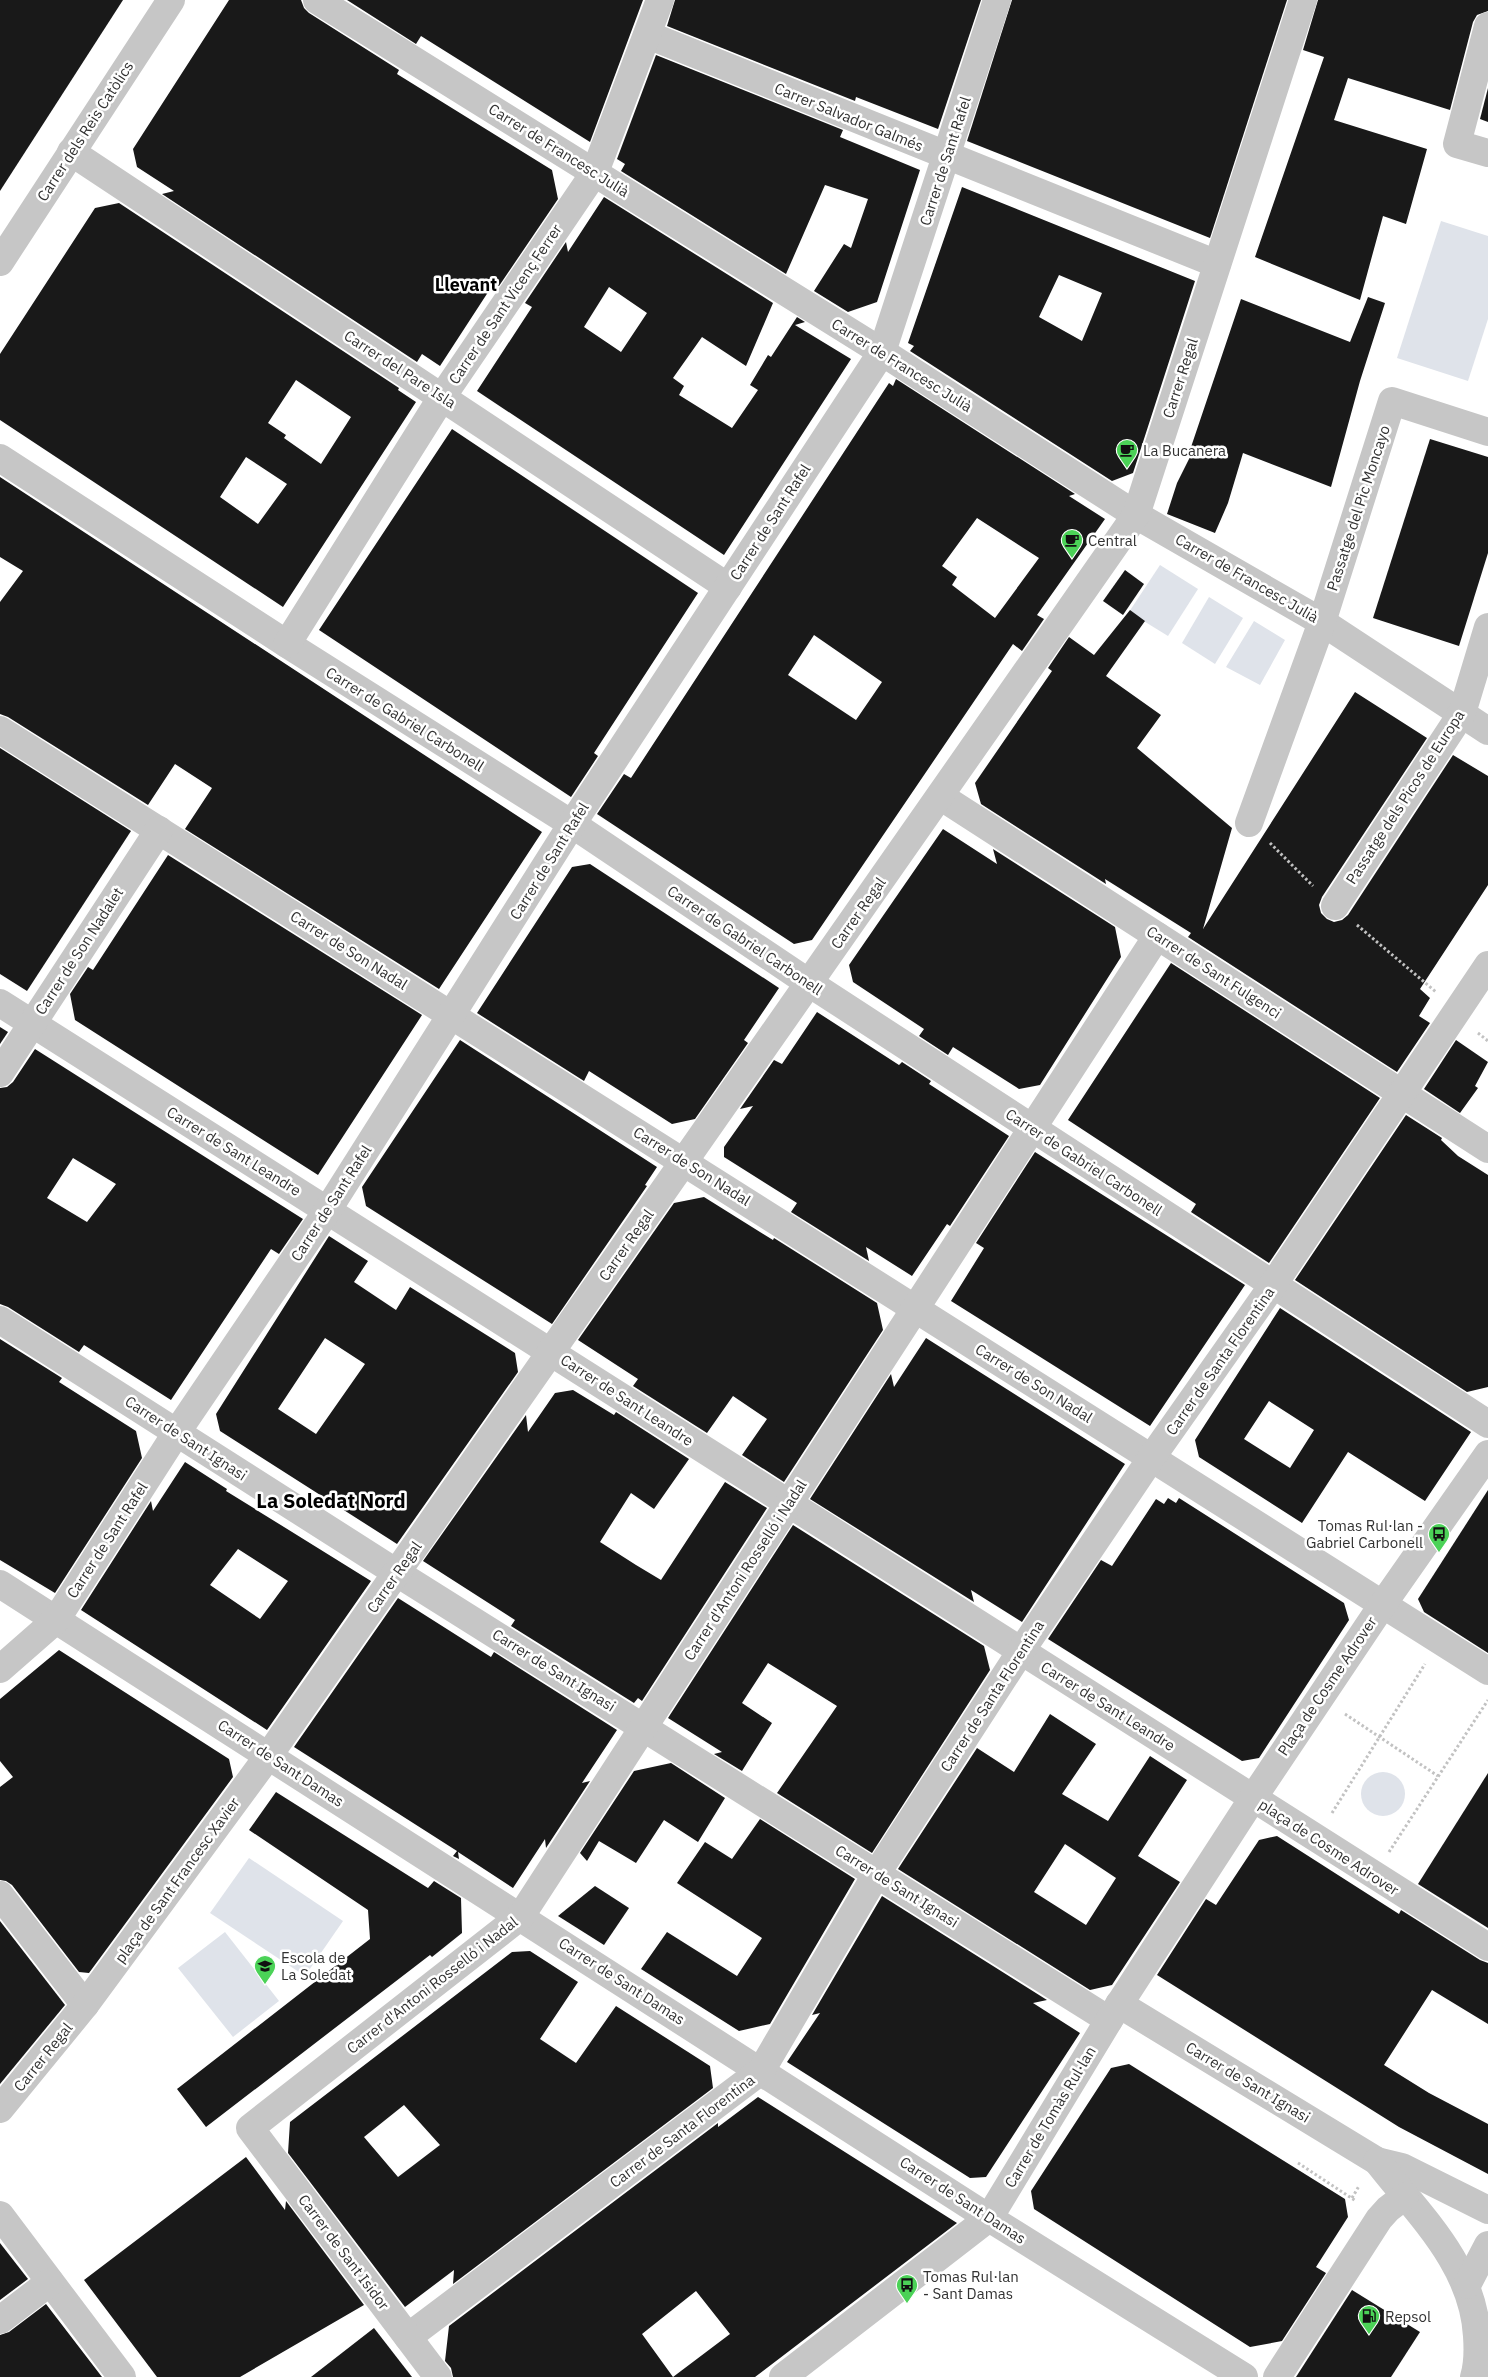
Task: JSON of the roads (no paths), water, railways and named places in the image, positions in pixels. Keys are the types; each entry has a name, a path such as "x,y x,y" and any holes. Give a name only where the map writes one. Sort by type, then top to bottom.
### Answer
{"street":[{"name":"Carrer dels Reis Catòlics","path":"0,262 171,0"},
{"name":"Carrer de Francesc Julià","path":"317,0 882,352 1136,515 1322,622 1488,730"},
{"name":"Carrer de Sant Vicenç Ferrer","path":"287,644 442,397 595,172 660,0"},
{"name":"Carrer de Sant Rafel","path":"0,1669 56,1620 177,1432 327,1210 572,824 882,352 997,0"},
{"name":"Carrer Regal","path":"269,1755 1136,515 1303,0"},
{"path":"1488,26 1457,144 1488,153"},
{"name":"Carrer Salvador Galmés","path":"648,35 947,157 1217,264"},
{"name":"Carrer del Pare Isla","path":"71,152 728,587"},
{"name":"Passatge del Pic Moncayo","path":"1249,823 1322,622 1392,401 1488,432"},
{"name":"Carrer de Gabriel Carbonell","path":"0,458 287,644 572,824 809,983 1488,1424"},
{"name":"Passatge dels Picos de Europa","path":"1335,906 1462,713 1488,627"},
{"name":"Carrer de Son Nadal","path":"0,730 1383,1604"},
{"name":"Carrer de Sant Fulgenci","path":"940,796 1488,1149"},
{"name":"Carrer de Son Nadalet","path":"0,1073 159,830"},
{"name":"Carrer d'Antoni Rosselló i Nadal","path":"250,2128 520,1916 1157,936"},
{"name":"Carrer de Santa Florentina","path":"408,2337 761,2071 877,1873 1021,1651 1152,1457 1273,1285 1488,965"},
{"name":"Carrer de Sant Leandre","path":"0,1003 1253,1798"},
{"name":"Carrer de Sant Ignasi","path":"0,1320 877,1873 1114,2012 1377,2161"},
{"path":"1383,1604 1488,1454"},
{"name":"Carrer de Sant Damas","path":"0,1584 989,2218 1244,2377"},
{"name":"Plaça de Cosme Adrover","path":"1253,1798 1383,1604 1488,1671"},
{"name":"plaça de Sant Francesc Xavier","path":"85,2005 269,1755"},
{"name":"plaça de Cosme Adrover","path":"1253,1798 1488,1947"},
{"name":"Carrer de Tomàs Rul·lan","path":"783,2377 989,2218 1114,2012 1253,1798"},
{"path":"0,1895 85,2005"},
{"name":"Carrer Regal","path":"0,2109 85,2005"},
{"name":"Carrer de Sant Isidor","path":"250,2128 438,2377"},
{"path":"1377,2161 1455,2260 1467,2285 1477,2325 1478,2351 1474,2377"},
{"path":"1377,2161 1402,2167 1488,2210"},
{"path":"1276,2377 1380,2219 1388,2209 1404,2196 1430,2200 1488,2226"},
{"path":"0,2215 122,2377"},
{"path":"1467,2285 1488,2245"},
{"path":"0,2320 50,2282"}],"place":[{"name":"La Bucanera","path":"1127,469"},
{"name":"Central","path":"1072,559"},
{"name":"Tomas Rul·lan - Gabriel Carbonell","path":"1439,1553"},
{"name":"Escola de La Soledat","path":"265,1985"},
{"name":"Tomas Rul·lan - Sant Damas","path":"907,2304"},
{"name":"Repsol","path":"1369,2335"}],"district":[{"name":"Llevant","path":"466,284"},
{"name":"La Soledat Nord","path":"331,1500"}]}
